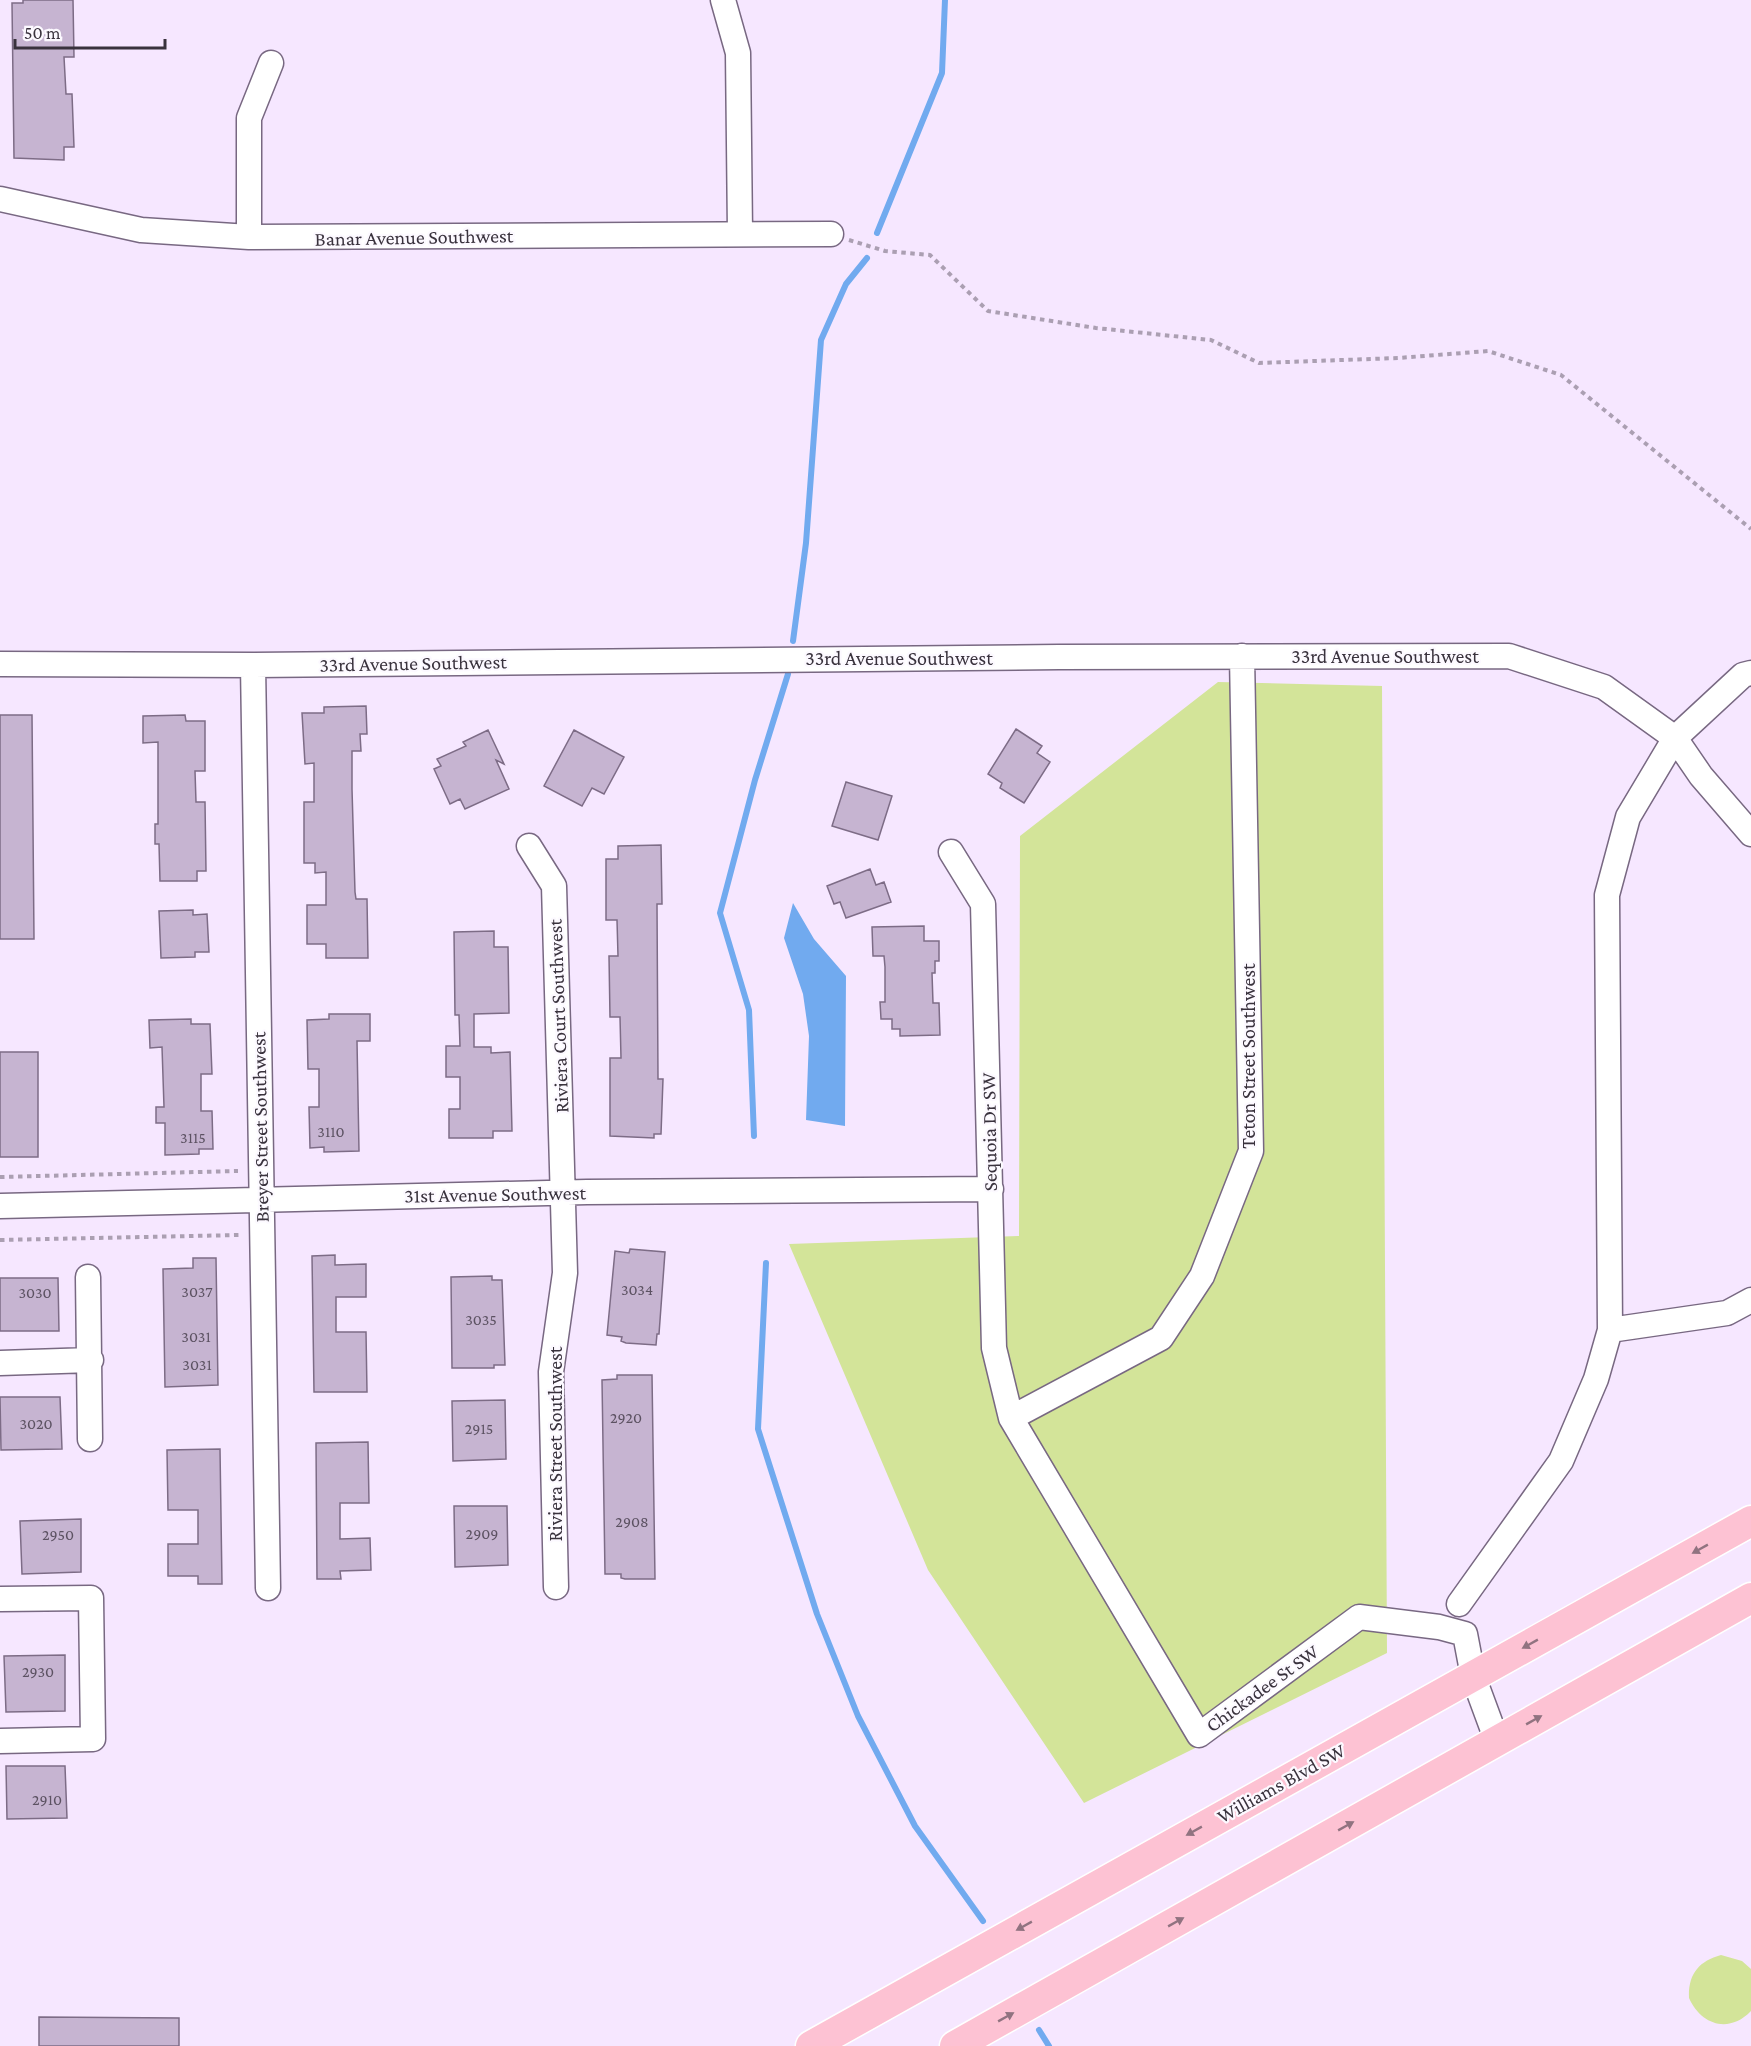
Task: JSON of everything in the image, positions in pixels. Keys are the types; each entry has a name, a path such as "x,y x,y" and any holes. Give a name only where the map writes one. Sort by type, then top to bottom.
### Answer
{"main road":[{"name":"Williams Blvd SW","path":"811,2046 1751,1521"},
{"path":"956,2046 1751,1598"}],"street":[{"path":"723,0 738,53 740,234"},
{"path":"249,237 249,118 272,63"},
{"name":"Banar Avenue Southwest","path":"0,199 141,230 249,237 831,234"},
{"name":"33rd Avenue Southwest","path":"0,664 253,665 1242,656 1509,656 1604,687 1675,738 1701,776 1751,834"},
{"name":"Teton Street Southwest","path":"1011,1418 1161,1338 1202,1276 1251,1151 1242,656"},
{"name":"Breyer Street Southwest","path":"253,665 268,1588"},
{"path":"1459,1604 1562,1461 1596,1379 1610,1330 1607,895 1628,817 1675,738 1743,675 1751,673"},
{"name":"Riviera Court Southwest","path":"529,846 554,886 563,1193"},
{"name":"Sequoia Dr SW","path":"951,852 983,904 994,1348 1011,1418"},
{"name":"31st Avenue Southwest","path":"0,1206 563,1193 991,1189"},
{"name":"Riviera Street Southwest","path":"556,1587 551,1372 565,1274 563,1193"},
{"path":"88,1277 91,1360 90,1439"},
{"path":"1610,1330 1727,1313 1751,1300"},
{"path":"0,1363 91,1360"},
{"name":"Chickadee St SW","path":"1011,1418 1198,1735 1359,1617 1439,1628 1465,1634 1473,1676 1497,1741"},
{"path":"0,1599 91,1598 93,1739 0,1741"}],"path":[{"path":"831,234 885,251 930,255 988,311 1096,328 1211,340 1259,363 1398,358 1488,351 1561,375 1751,529"},
{"path":"0,1177 238,1172 238,1160"},
{"path":"0,1240 239,1235 239,1247"}],"green space":[{"path":"1218,682 1382,686 1387,1653 1084,1803 928,1570 789,1244 1019,1236 1020,836"},
{"path":"1721,1955 1742,1961 1751,1969 1751,2011 1743,2018 1725,2024 1708,2020 1701,2015 1689,1998 1690,1982 1696,1970 1707,1961"}],"water":[{"path":"793,903 814,939 846,976 845,1126 806,1120 809,1036 803,994 784,938"}],"building":[{"path":"23,0 73,0 74,57 64,57 66,94 72,94 74,147 64,147 64,160 14,158 12,3 23,3"},
{"path":"366,706 367,734 360,734 361,751 352,751 352,789 355,892 356,899 367,899 368,958 326,958 326,944 307,944 307,905 326,905 326,872 315,873 315,863 304,863 304,802 314,802 314,763 305,764 302,713 324,713 324,707"},
{"path":"0,715 32,715 34,939 0,939"},
{"path":"185,715 186,721 205,721 205,771 195,771 196,802 205,802 206,871 197,871 197,881 160,881 159,844 155,844 155,824 158,824 158,742 143,743 143,716"},
{"path":"1016,729 1042,746 1037,753 1050,762 1024,803 1000,788 1002,783 988,774"},
{"path":"488,730 504,764 496,760 509,789 465,809 460,799 450,804 434,769 441,766 437,759 466,746 463,742"},
{"path":"574,730 624,757 604,794 592,788 582,806 544,786"},
{"path":"846,782 892,796 878,840 832,826"},
{"path":"661,845 662,904 657,904 658,1079 663,1079 661,1134 654,1134 654,1138 610,1136 610,1058 621,1058 620,1017 610,1017 609,956 618,956 617,920 606,920 606,859 618,859 618,846"},
{"path":"870,869 876,885 884,882 891,902 846,918 840,902 834,904 827,886"},
{"path":"193,910 193,915 207,914 209,952 195,952 195,957 161,958 159,911"},
{"path":"924,926 924,941 939,941 939,961 935,961 935,973 932,973 933,1003 939,1003 940,1035 900,1036 900,1029 892,1029 892,1019 881,1019 880,1002 885,1002 884,956 873,956 872,927"},
{"path":"494,931 494,947 508,947 509,1013 474,1014 474,1047 491,1047 491,1053 510,1052 512,1131 493,1131 493,1138 449,1138 449,1109 460,1109 460,1077 446,1077 446,1046 460,1046 459,1015 455,1015 454,932"},
{"path":"329,1014 370,1014 370,1041 357,1041 359,1151 324,1152 324,1147 310,1148 309,1107 319,1107 319,1069 308,1069 307,1020 329,1019"},
{"path":"191,1019 191,1024 210,1024 212,1074 201,1074 201,1111 212,1111 213,1149 199,1149 199,1154 165,1155 165,1123 156,1123 156,1107 164,1107 162,1047 150,1048 149,1020"},
{"path":"0,1052 38,1052 38,1157 0,1157"},
{"path":"630,1249 665,1252 659,1334 657,1334 656,1345 626,1343 621,1341 622,1337 607,1335 615,1251 629,1253"},
{"path":"335,1255 335,1265 366,1264 366,1297 336,1297 336,1332 366,1332 367,1392 314,1392 312,1256"},
{"path":"193,1258 216,1258 218,1385 165,1387 163,1269 193,1268"},
{"path":"492,1276 492,1280 502,1280 505,1365 494,1365 494,1368 452,1368 451,1277"},
{"path":"0,1278 58,1278 59,1331 0,1331"},
{"path":"617,1375 652,1375 655,1579 625,1579 621,1578 621,1574 605,1574 602,1380 617,1379"},
{"path":"0,1397 60,1397 62,1449 1,1450"},
{"path":"505,1400 506,1459 453,1461 452,1401"},
{"path":"368,1442 369,1503 340,1503 340,1539 370,1538 371,1570 340,1571 341,1579 317,1579 316,1443"},
{"path":"220,1449 222,1584 198,1584 198,1576 168,1576 168,1544 198,1544 198,1510 168,1510 167,1450"},
{"path":"454,1506 507,1506 508,1565 455,1567"},
{"path":"81,1519 81,1572 22,1574 20,1521"},
{"path":"65,1655 65,1711 6,1712 4,1656"},
{"path":"6,1766 65,1766 67,1818 7,1819"},
{"path":"39,2017 179,2018 179,2046 39,2046"}],"waterway":[{"path":"877,233 942,73 945,0"},
{"path":"793,641 806,543 821,340 846,284 867,258"},
{"path":"754,1136 749,1010 720,913 755,780 788,674"},
{"path":"766,1263 758,1429 817,1614 858,1716 915,1826 983,1921"},
{"path":"1039,2030 1049,2046"}]}
